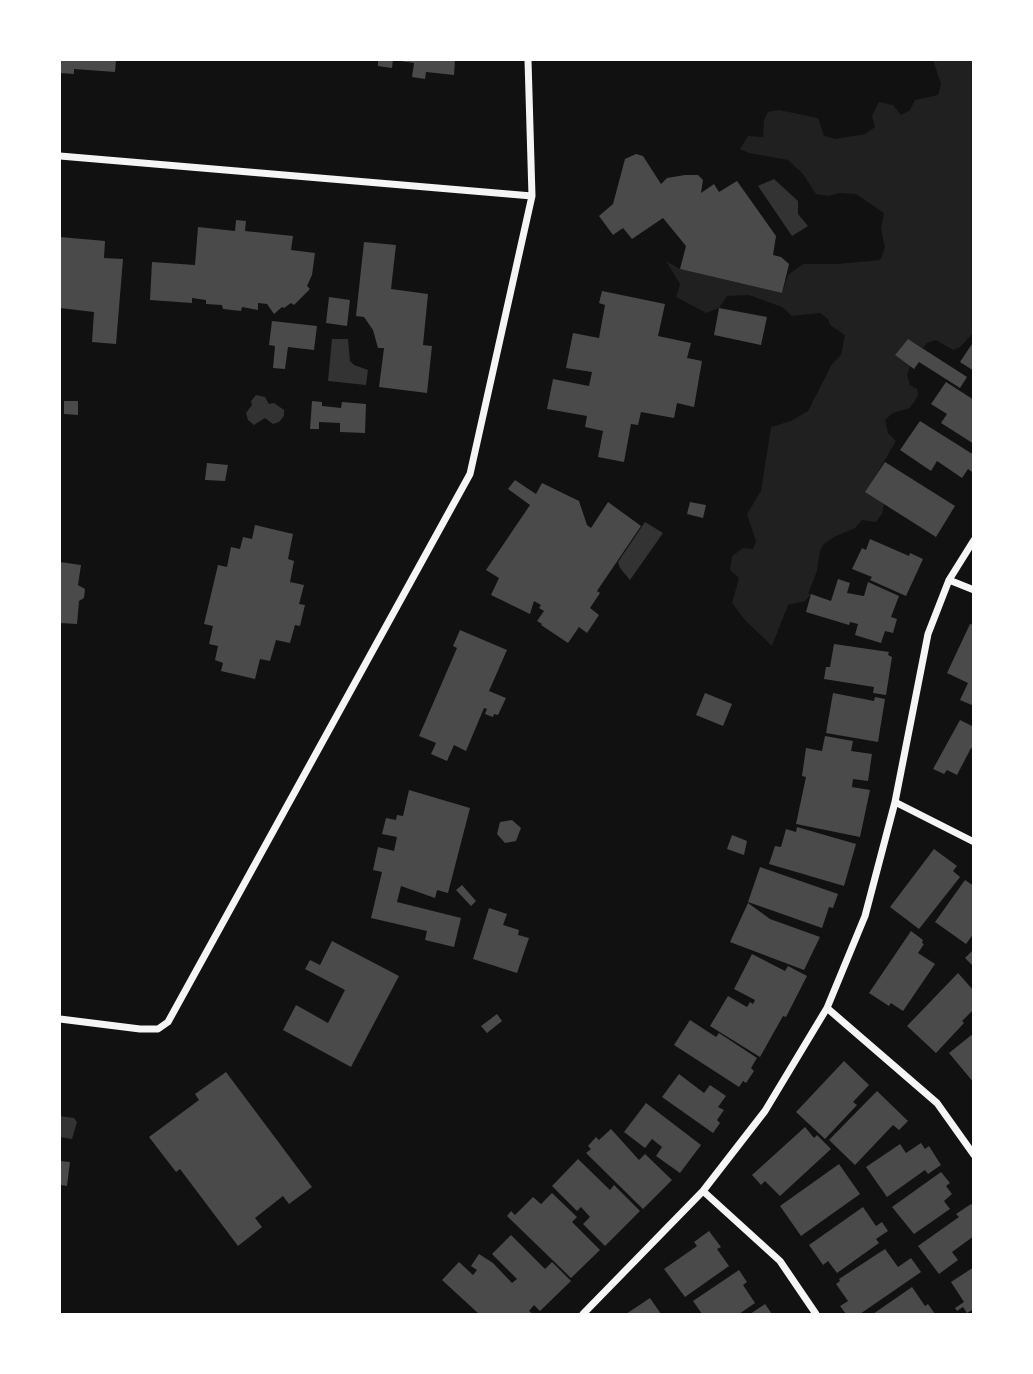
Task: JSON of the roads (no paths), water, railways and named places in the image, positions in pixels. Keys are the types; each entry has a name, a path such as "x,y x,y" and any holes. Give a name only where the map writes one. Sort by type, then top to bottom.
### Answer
{"street":[{"path":"60,1019 158,1029 168,1022 470,474 531,196 528,60"},
{"path":"60,156 531,196"},
{"path":"583,1314 703,1191 765,1111 827,1008 865,916 895,802 929,634 949,580 974,540"},
{"path":"949,580 974,590"},
{"path":"895,802 974,842"},
{"path":"827,1008 937,1104 974,1156"},
{"path":"703,1191 780,1261 816,1314"}]}
